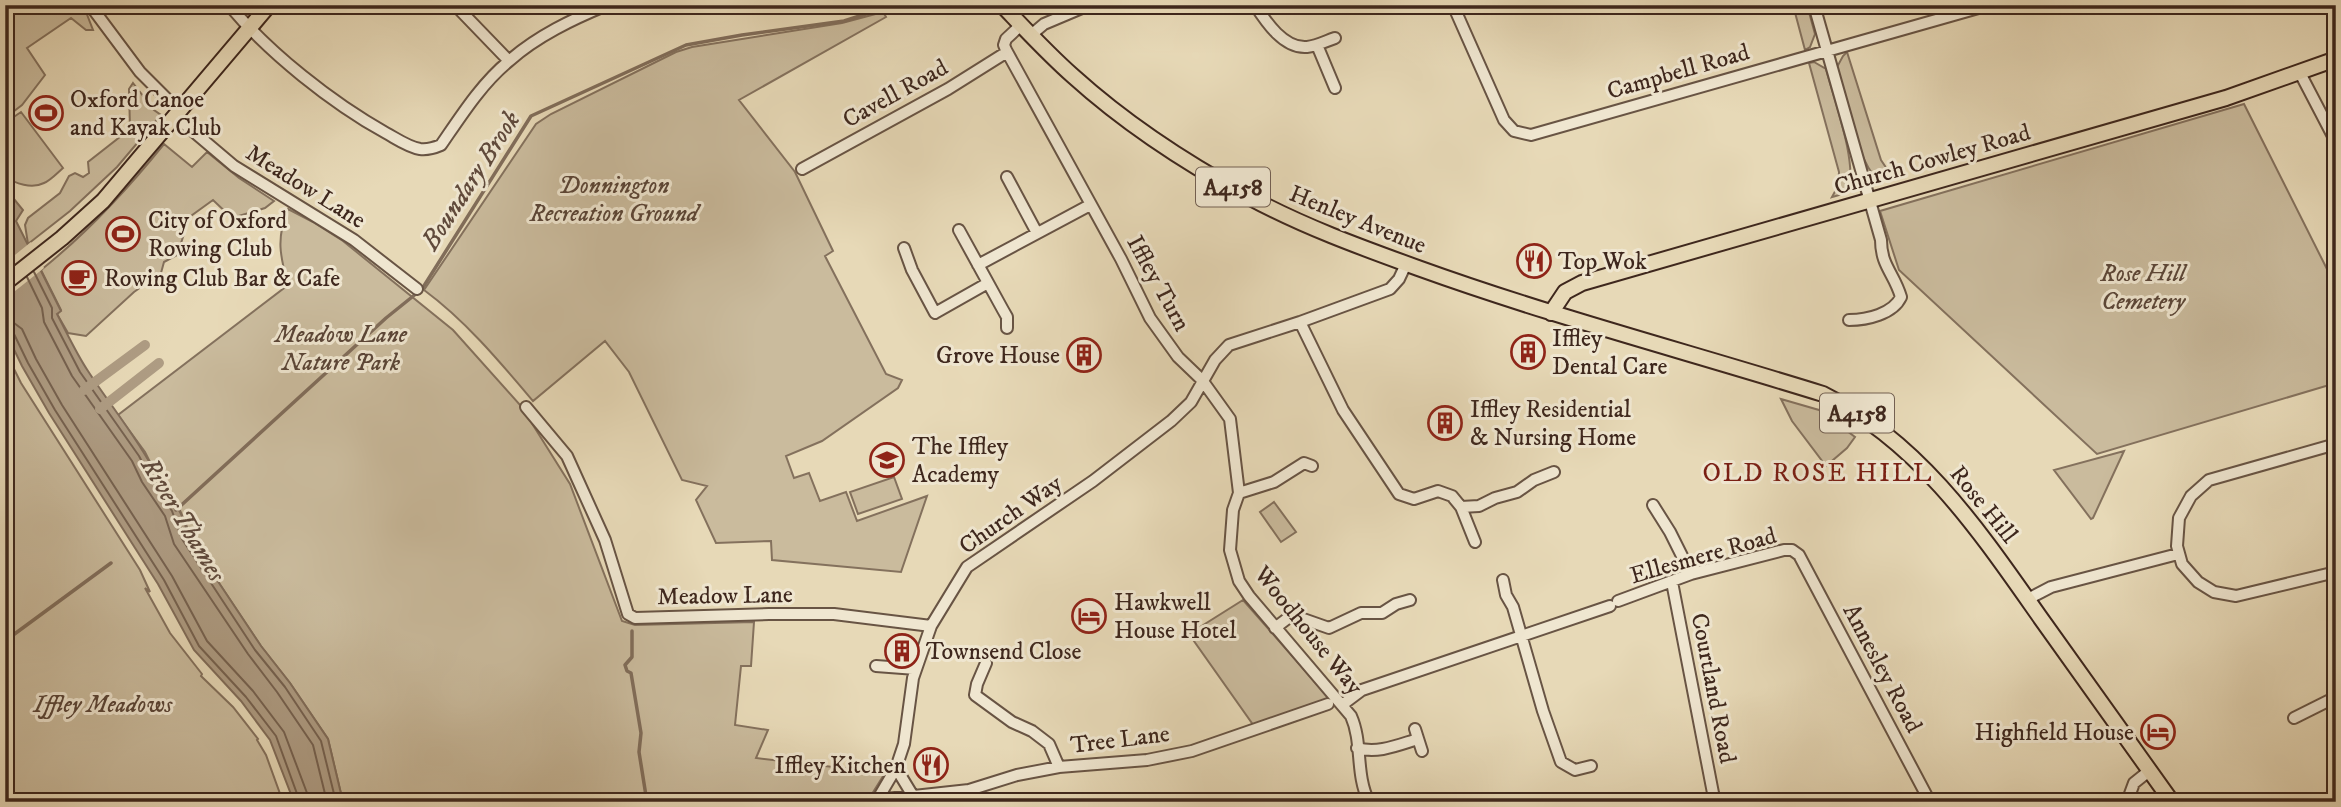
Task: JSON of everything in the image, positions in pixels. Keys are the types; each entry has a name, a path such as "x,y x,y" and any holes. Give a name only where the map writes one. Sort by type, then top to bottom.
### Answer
{"main road":[{"path":"5,283 62,238 111,191 269,5"},
{"name":"Henley Avenue","path":"1002,5 1072,76 1100,98 1184,159 1248,197 1304,224 1406,264 1551,313"},
{"name":"Church Cowley Road","path":"1551,313 1564,292 1582,283 2226,97 2336,59"},
{"name":"Rose Hill","path":"1551,313 1823,394 1847,406 1899,443 1946,489 1994,551 2172,802"}],"street":[{"name":"Meadow Lane","path":"90,5 140,72 177,114 234,166 354,240 417,289"},
{"path":"229,5 249,29 329,96 361,119 408,145 422,149 441,145 471,102 509,61 575,19 607,5"},
{"path":"455,5 509,61"},
{"path":"1007,52 1004,45 1006,38 1089,5"},
{"path":"1255,5 1264,19 1294,46 1317,45 1335,38"},
{"path":"1814,5 1881,240 1882,260 1895,279 1901,297 1889,311 1859,320 1849,320"},
{"name":"Campbell Road","path":"1458,7 1504,120 1514,131 1531,135 1989,5"},
{"path":"1317,45 1335,88"},
{"name":"Cavell Road","path":"802,169 948,89 1007,52"},
{"name":"Iffley Turn","path":"1007,52 1121,259 1150,318 1178,357 1202,380"},
{"path":"2300,73 2336,142"},
{"path":"1007,177 1038,233"},
{"path":"978,265 1090,205"},
{"path":"959,230 1007,317 1007,328"},
{"path":"904,248 912,270 935,313 988,283"},
{"path":"1202,380 1229,345 1391,289 1406,264"},
{"path":"1300,322 1343,410 1399,494 1414,499 1438,491 1452,496 1461,507 1475,542"},
{"name":"Woodhouse Way","path":"1202,380 1230,419 1239,493 1233,510 1230,535 1232,564 1244,589 1351,716 1356,728 1360,777 1369,802"},
{"name":"Church Way","path":"876,801 896,768 904,744 916,669 931,626 967,568 1093,481 1171,421 1191,402 1202,380"},
{"name":"Meadow Lane","path":"526,407 567,456 605,540 628,614 635,618 834,614 931,626"},
{"path":"2336,444 2209,480 2191,496 2179,518 2178,554 2182,564 2197,582 2214,592 2236,596 2336,572"},
{"path":"1239,493 1274,482 1304,463 1312,466"},
{"path":"1461,507 1479,506 1517,492 1534,480 1555,472"},
{"path":"1654,503 1691,575"},
{"name":"Ellesmere Road","path":"1521,636 1691,575 1784,550 1792,550 1799,555"},
{"path":"2028,599 2051,587 2178,554"},
{"name":"Annesley Road","path":"1799,555 1930,802"},
{"path":"1503,580 1561,762 1575,771 1591,766"},
{"name":"Courtland Road","path":"1672,582 1713,793 1717,802"},
{"path":"1275,628 1292,615 1329,628 1361,613 1382,613 1396,604 1410,600"},
{"path":"1342,705 1362,690 1521,636"},
{"path":"986,663 975,695 1012,722 1032,730 1049,744 1059,767"},
{"path":"876,666 916,669"},
{"path":"2294,718 2336,697"},
{"name":"Tree Lane","path":"876,801 969,790 1017,775 1059,767 1146,760 1192,751 1328,704"},
{"path":"1357,748 1368,751 1383,750 1417,734 1422,751"},
{"path":"896,768 917,798"},
{"path":"2127,802 2134,783 2149,771"}],"green space":[{"path":"5,5 51,5 57,8 60,5 81,5 93,30 86,30 71,18 27,48 45,75 22,105 5,118"},
{"path":"1793,5 1807,5 1815,34 1810,47 1805,50"},
{"name":"Donnington Recreation Ground","path":"883,12 886,17 739,100 795,172 833,251 825,256 886,374 902,380 898,388 822,441 786,456 794,478 809,473 820,501 846,492 857,521 927,496 901,572 772,560 771,541 716,543 696,500 707,486 682,480 629,372 605,341 533,401 468,328 424,290 536,124 551,114 676,52 692,47 842,23"},
{"path":"1847,52 1881,160 1887,169 1902,176 1886,181 1873,174 1866,164 1856,138 1837,67"},
{"path":"1814,62 1826,69 1848,149 1850,180 1847,190 1832,197 1838,186 1839,172 1809,63"},
{"path":"133,83 161,115 117,167 70,211 28,244 25,225 28,218 60,193 69,176 75,173 83,177 89,173 88,162 130,129 129,89"},
{"name":"Rose Hill Cemetery","path":"2244,104 2336,287 2336,383 2097,454 1899,270 1880,211"},
{"path":"21,112 63,168 39,185 24,185 5,176 5,123"},
{"name":"City of Oxford Rowing Club","path":"164,144 192,167 207,152 274,201 265,208 232,218 213,200 184,221 187,225 177,255 164,262 161,273 134,292 86,336 68,333 57,314 61,310 41,270 106,210"},
{"name":"Meadow Lane Nature Park","path":"288,209 343,241 453,330 521,406 570,484 622,621 635,625 754,622 751,666 741,666 735,725 768,730 756,758 885,773 867,802 821,802 741,793 740,802 343,802 328,739 261,646 187,535 187,527 179,508 145,452 118,415 288,285 281,238"},
{"name":"Iffley Meadows","path":"5,351 21,383 140,570 150,592 145,588 170,633 201,676 233,707 258,739 283,802 5,802"},
{"path":"1781,399 1819,410 1855,437 1847,448 1826,466 1792,421"},
{"path":"2124,451 2093,518 2091,519 2054,470"},
{"path":"894,477 902,499 858,514 850,492"},
{"path":"1274,502 1296,532 1281,542 1260,512"},
{"path":"1243,600 1329,698 1254,726 1189,634"}],"water":[{"path":"5,188 23,210 16,221 61,311 57,314 80,357 179,510 187,535 261,646 328,739 343,802 294,802 270,740 241,701 194,650 158,584 22,366 5,331"}],"pier":[{"path":"31,242 44,268 5,299 5,263"}],"waterway":[{"name":"Boundary Brook","path":"176,510 386,318 422,289 531,116 686,45 844,21 894,5"},
{"path":"84,390 145,345"},
{"path":"100,409 159,363"},
{"path":"5,641 111,563"},
{"path":"632,631 632,657 625,665 631,673 641,733 639,752 647,802"}],"place":[{"name":"Oxford Canoe and Kayak Club","path":"46,113"},
{"name":"City of Oxford Rowing Club","path":"123,234"},
{"name":"Top Wok","path":"1534,261"},
{"name":"Rowing Club Bar & Cafe","path":"79,278"},
{"name":"Iffley Dental Care","path":"1528,352"},
{"name":"Grove House","path":"1084,355"},
{"name":"Iffley Residential & Nursing Home","path":"1445,423"},
{"name":"The Iffley Academy","path":"887,460"},
{"name":"Hawkwell House Hotel","path":"1089,616"},
{"name":"Townsend Close","path":"902,651"},
{"name":"Highfield House","path":"2158,732"},
{"name":"Iffley Kitchen","path":"931,765"}],"district":[{"name":"OLD ROSE HILL","path":"1818,472"}],"water label":[{"name":"River Thames","path":"184,519"}]}
